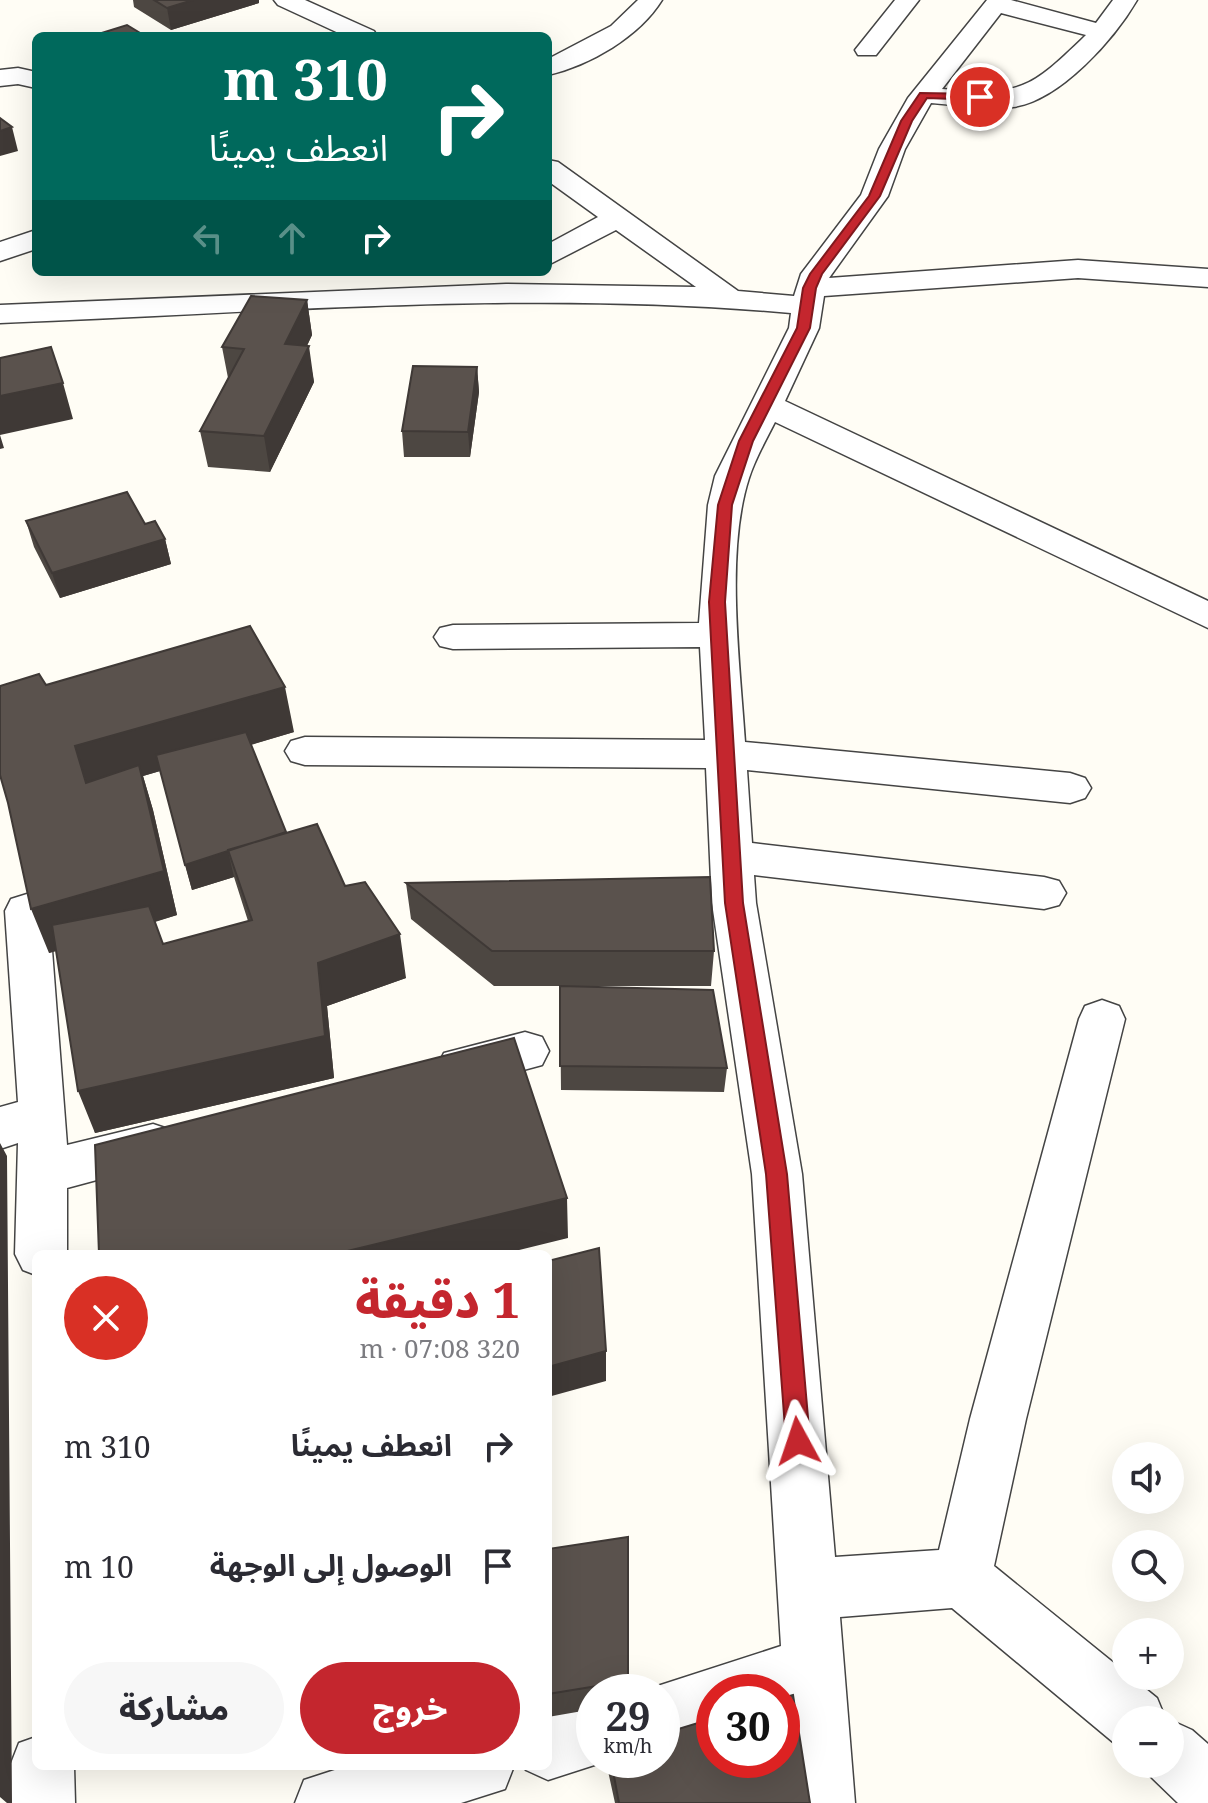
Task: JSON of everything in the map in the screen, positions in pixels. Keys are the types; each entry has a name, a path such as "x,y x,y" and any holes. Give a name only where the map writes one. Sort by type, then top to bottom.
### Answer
{"street":[{"path":"286,0 356,32"},
{"path":"552,66 601,42 640,15 650,0"},
{"path":"867,50 907,0"},
{"path":"924,95 1022,97 1104,32 1125,0"},
{"path":"823,1803 810,1589 777,1174 734,903 717,602 725,505 732,476 764,404 804,328 809,297 829,254 874,196 892,149 924,95 998,3 1104,32"},
{"path":"0,78 18,76 32,79"},
{"path":"552,171 727,296"},
{"path":"552,254 616,218"},
{"path":"0,252 32,240"},
{"path":"0,314 479,293 809,297 1078,269 1208,278"},
{"path":"479,293 511,276"},
{"path":"764,404 1208,616"},
{"path":"453,637 719,635"},
{"path":"305,751 725,754 1070,788"},
{"path":"731,856 1044,893"},
{"path":"689,903 734,903"},
{"path":"27,911 21,1121 43,1173 41,1250"},
{"path":"962,1578 998,1419 1102,1019"},
{"path":"419,1078 525,1051"},
{"path":"43,1173 194,1135"},
{"path":"810,1589 962,1578 1118,1706"},
{"path":"789,1674 813,1667"},
{"path":"552,1747 576,1740"},
{"path":"1184,1765 1208,1787"},
{"path":"42,1770 43,1803"},
{"path":"327,1803 465,1770"}],"building":[{"path":"154,0 193,0 167,8"},
{"path":"127,25 138,32 105,32"},
{"path":"0,118 12,127 0,131"},
{"path":"251,296 307,300 285,344 309,346 264,436 200,431 244,349 222,347"},
{"path":"51,347 63,383 0,396 0,358"},
{"path":"413,366 477,367 468,432 402,431"},
{"path":"127,492 145,524 155,521 165,539 52,573 26,521"},
{"path":"250,626 285,687 75,746 86,783 139,765 164,871 31,909 0,775 0,686 39,674 46,685"},
{"path":"246,732 286,832 185,865 156,755"},
{"path":"317,824 345,886 365,882 400,934 318,963 325,1036 78,1091 52,925 149,906 163,944 252,920 228,850"},
{"path":"710,877 714,951 492,951 406,883"},
{"path":"560,986 713,990 727,1068 560,1066"},
{"path":"514,1038 567,1198 352,1250 99,1250 95,1145"},
{"path":"599,1248 606,1351 552,1366 552,1260"},
{"path":"628,1537 628,1674 576,1674 576,1689 552,1693 552,1548"},
{"path":"696,1724 696,1778 800,1778 800,1739 810,1803 619,1803 614,1778 680,1778 680,1728"}],"route":[{"path":"798,1441 777,1174 734,903 717,602 725,505 746,441 804,328 810,288 816,274 874,196 892,149 907,121 924,95 980,97"}]}
